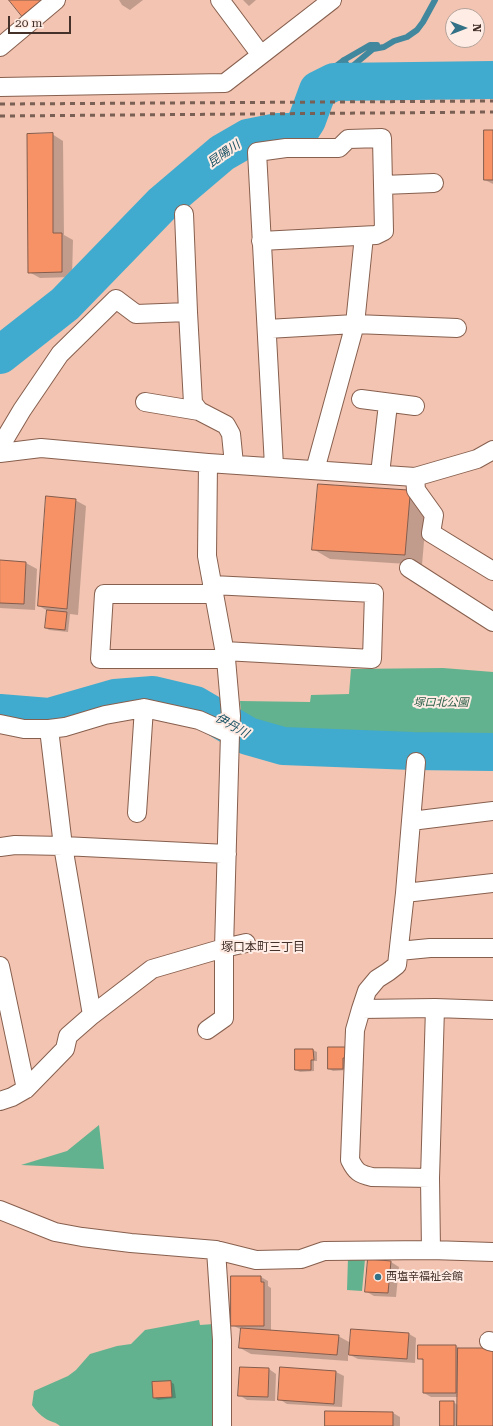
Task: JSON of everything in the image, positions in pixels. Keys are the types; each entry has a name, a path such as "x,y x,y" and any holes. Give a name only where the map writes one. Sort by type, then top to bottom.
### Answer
{"street":[{"path":"0,47 56,0"},
{"path":"220,0 261,55"},
{"path":"0,87 225,83 332,0"},
{"path":"261,241 364,236 376,235 384,231 382,138 348,139 339,148 286,148 257,152 261,241 274,466"},
{"path":"383,185 434,183"},
{"path":"184,214 193,403 199,411"},
{"path":"315,470 355,324 364,236"},
{"path":"0,447 22,410 60,354 116,298 136,314 188,312"},
{"path":"267,329 355,324 457,328"},
{"path":"361,399 388,404 415,406"},
{"path":"145,402 199,411 226,425 232,434 234,464"},
{"path":"380,474 388,404"},
{"path":"0,453 41,448 208,463 274,466 415,477 477,459 493,450"},
{"path":"207,1030 224,1018 224,948 231,716 225,655 207,556 208,463"},
{"path":"415,477 416,490 434,515 431,533 493,570"},
{"path":"408,568 493,622"},
{"path":"213,590 374,593 372,659 225,655 100,659 104,594 213,590"},
{"path":"0,724 24,729 49,729 65,727 105,715 144,708 199,720 230,734"},
{"path":"137,813 144,708"},
{"path":"49,729 64,846 92,1015"},
{"path":"416,762 405,893 397,964 377,979 367,991 355,1030 350,1160 355,1170 362,1175 372,1177 430,1178"},
{"path":"411,821 493,811"},
{"path":"0,847 15,845 64,846 227,854"},
{"path":"405,893 493,882"},
{"path":"0,1100 12,1097 26,1089 64,1049 68,1036 92,1015 152,970 224,948 246,943"},
{"path":"399,951 430,948 493,948"},
{"path":"0,966 26,1089"},
{"path":"361,1009 435,1008 493,1010"},
{"path":"431,1250 430,1178 435,1008"},
{"path":"0,1210 55,1232 131,1243 216,1250 256,1260 301,1259 324,1251 431,1250 493,1252"},
{"path":"216,1250 222,1340 222,1426"}],"green space":[{"name":"塚口北公園","path":"443,668 493,672 493,740 337,738 263,734 242,723 240,701 310,702 311,695 349,694 351,669"},
{"path":"99,1125 104,1169 21,1165 67,1151"},
{"path":"348,1258 365,1259 362,1291 347,1290"},
{"path":"199,1320 200,1325 214,1324 214,1426 60,1426 38,1413 32,1405 34,1391 68,1376 76,1370 90,1354 117,1346 131,1344 145,1330"}],"building":[{"path":"9,0 42,0 22,16"},
{"path":"484,130 493,130 493,180 484,180"},
{"path":"53,133 53,233 62,233 62,272 28,273 27,134"},
{"path":"318,484 408,490 410,496 405,555 312,550"},
{"path":"46,496 76,499 67,609 38,606"},
{"path":"0,560 26,562 24,604 0,603"},
{"path":"47,610 67,612 65,630 45,628"},
{"path":"328,1047 346,1047 347,1058 343,1058 343,1069 328,1069"},
{"path":"295,1049 313,1049 314,1060 311,1060 311,1070 295,1070"},
{"name":"西塩辛福祉会館","path":"368,1259 391,1261 388,1293 365,1292"},
{"path":"231,1276 261,1276 261,1282 264,1282 264,1326 231,1326"},
{"path":"241,1328 339,1335 337,1355 239,1348"},
{"path":"351,1329 409,1333 407,1359 349,1355"},
{"path":"418,1345 456,1345 456,1393 423,1393 423,1359 418,1359"},
{"path":"458,1348 493,1348 493,1426 457,1426"},
{"path":"240,1367 269,1368 268,1397 238,1396"},
{"path":"280,1367 336,1371 334,1404 278,1400"},
{"path":"171,1381 172,1397 153,1398 152,1382"},
{"path":"440,1401 454,1401 454,1426 440,1426"},
{"path":"325,1411 393,1412 393,1426 325,1426"}],"waterway":[{"path":"318,90 325,76 344,60 349,69 373,49 384,47 394,41 407,37 417,30 435,0"},
{"path":"344,60 370,45 377,45"},
{"name":"昆陽川","path":"0,355 65,304 162,204 222,153 248,138 278,132 294,132 302,128 307,120 318,90 334,82 493,80"},
{"name":"伊丹川","path":"0,713 49,717 115,698 153,695 195,705 248,736 283,746 413,751 493,752"}],"railway":[{"path":"0,104 493,101"},
{"path":"0,116 493,112"}],"place":[{"name":"西塩辛福祉会館","path":"378,1277"}],"district":[{"name":"塚口本町三丁目","path":"263,947"}]}
